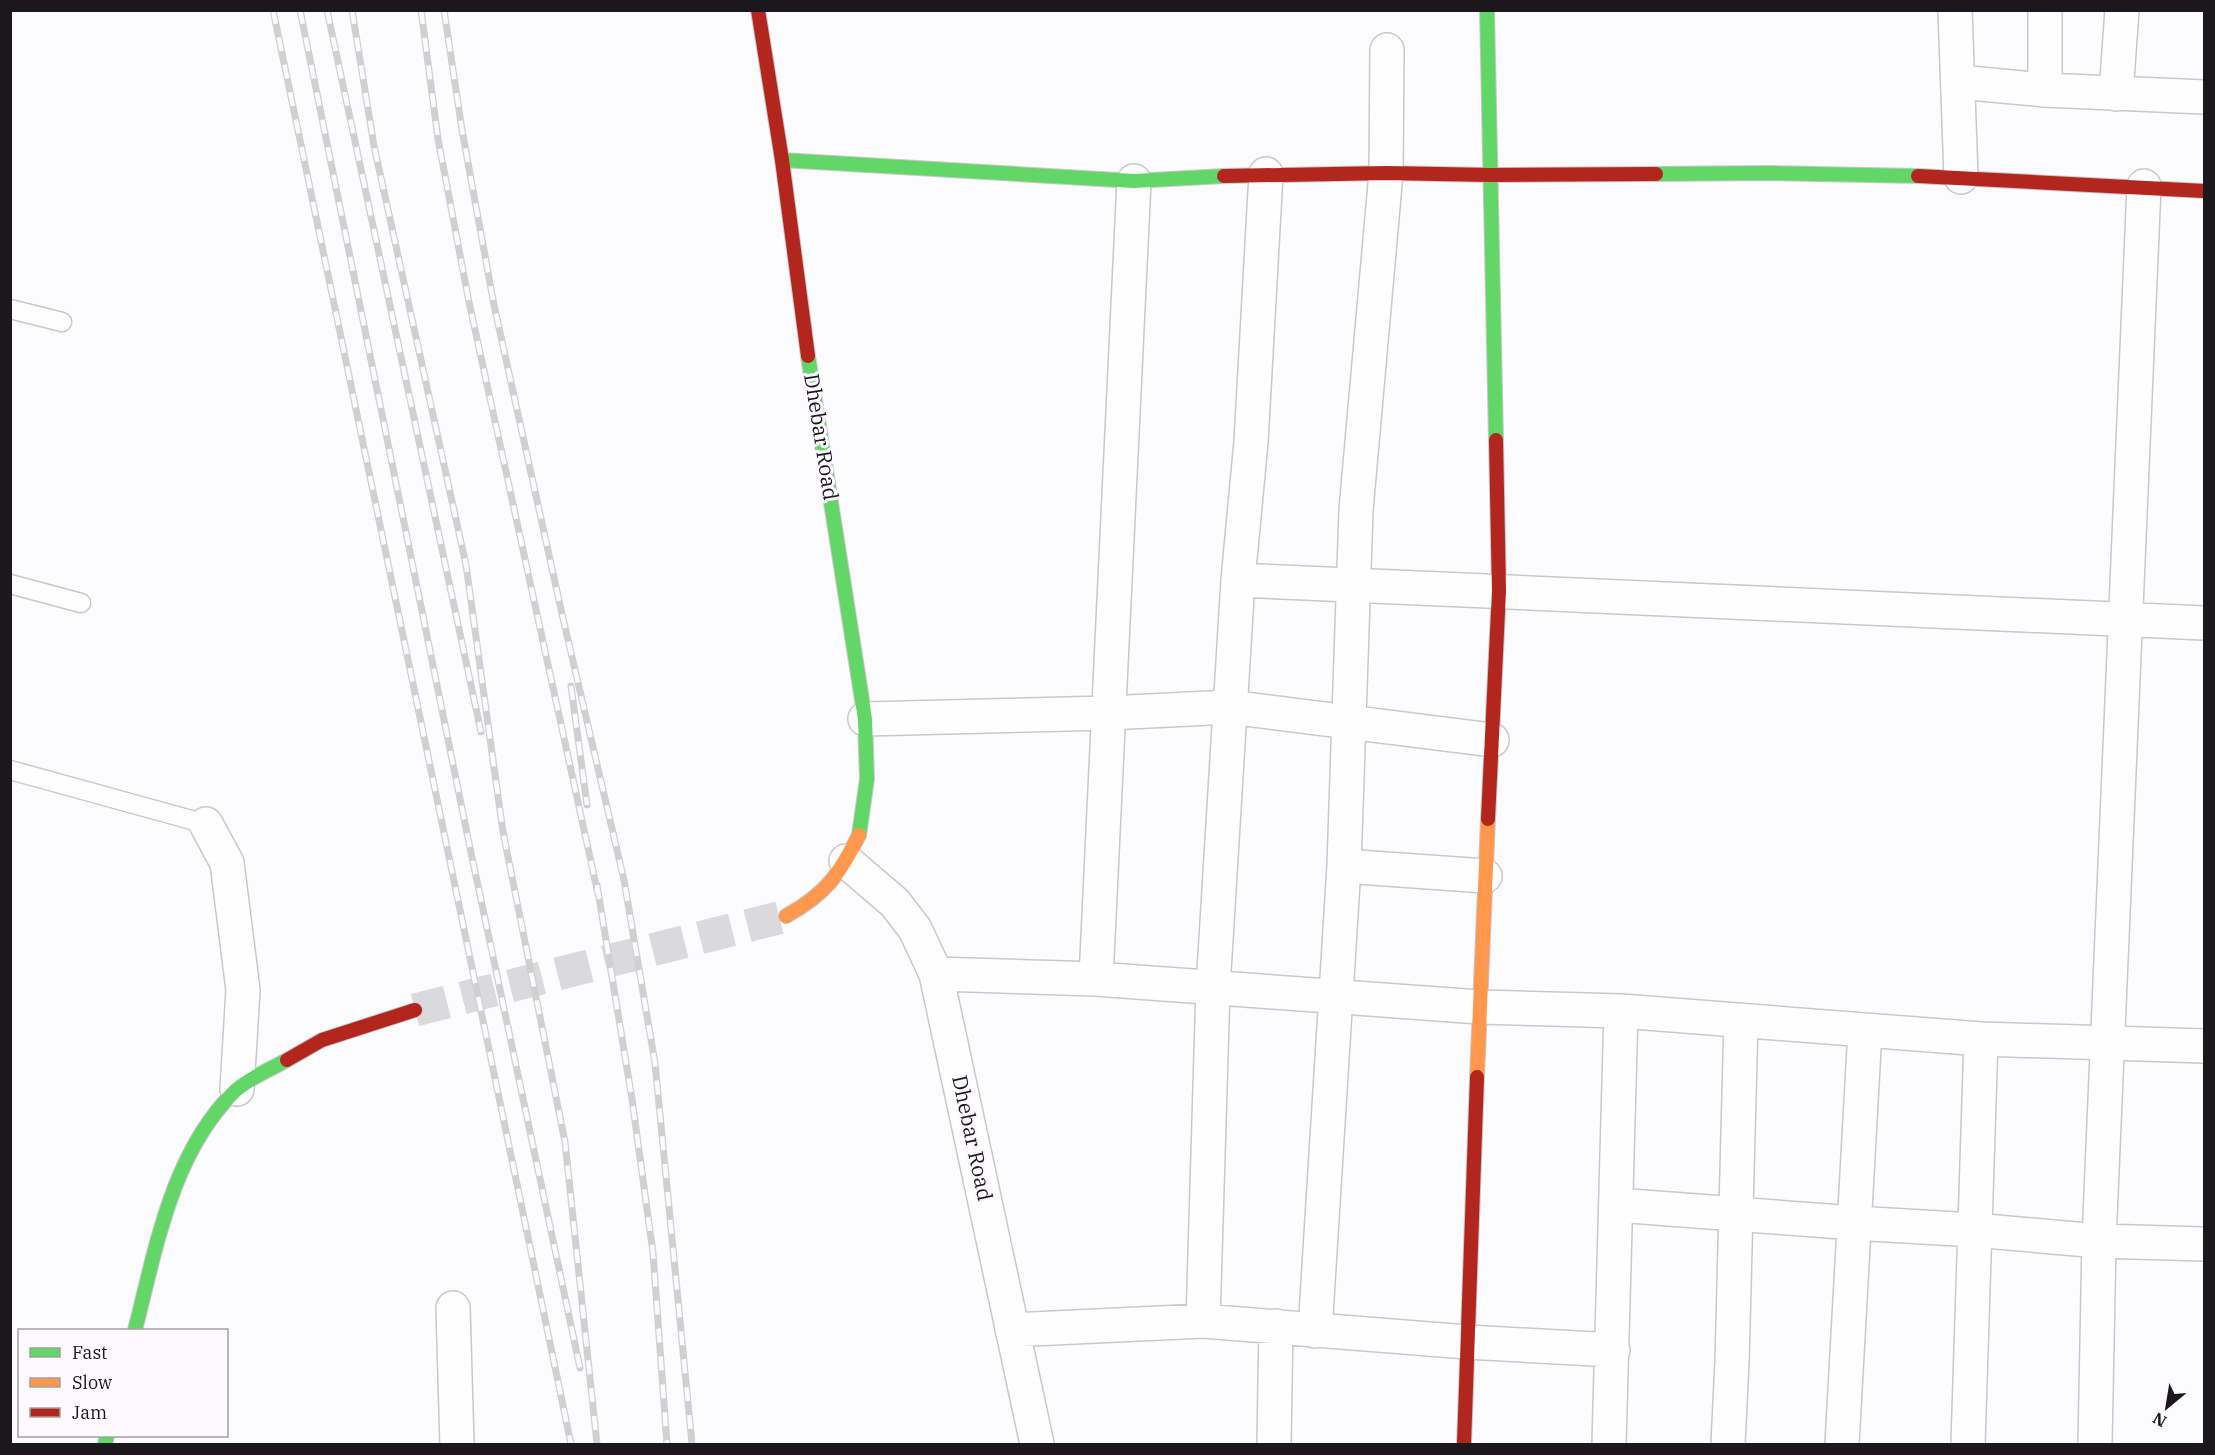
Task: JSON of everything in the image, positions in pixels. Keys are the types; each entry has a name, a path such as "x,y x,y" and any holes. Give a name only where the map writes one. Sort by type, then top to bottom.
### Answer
{"street":[{"name":"Dhebar Road","path":"758,10 782,160 813,389 865,719 867,780 859,834 846,861 824,891 808,904 786,916"},
{"path":"1464,1444 1479,1007 1499,591 1487,10"},
{"path":"1955,10 1961,177"},
{"path":"2045,10 2045,90"},
{"path":"2116,94 2122,10"},
{"path":"1316,1331 1344,866 1347,720 1356,510 1386,173 1387,50"},
{"path":"1959,82 2045,90 2205,98"},
{"path":"782,160 1134,181 1266,174 1386,173 1491,176 1770,173 1961,177 2205,191"},
{"path":"1203,1321 1213,988 1238,580 1251,441 1266,174"},
{"path":"1096,979 1134,181"},
{"path":"2096,1444 2099,1241 2144,186"},
{"path":"1238,580 2205,623"},
{"path":"865,719 1108,713 1230,707 1492,740"},
{"path":"206,825 227,863 243,990 237,1089"},
{"name":"Dhebar Road","path":"846,861 895,903 915,929 936,974 1037,1444"},
{"path":"1344,866 1485,876"},
{"path":"936,974 1096,979 1479,1007 1621,1011 1981,1039 2205,1046"},
{"path":"135,1329 162,1226 187,1158 207,1123 237,1089 322,1040 415,1010"},
{"path":"1609,1444 1621,1011"},
{"path":"1728,1444 1741,1020"},
{"path":"1842,1444 1866,1030"},
{"path":"1968,1444 1981,1039"},
{"path":"1617,1205 2099,1241 2205,1244"},
{"path":"453,1308 457,1444"},
{"path":"1012,1330 1203,1321 1467,1342 1613,1350"},
{"path":"1274,1444 1276,1326"}],"lane":[{"path":"10,309 62,322"},
{"path":"10,585 81,603"},
{"path":"10,770 206,825"}],"tunnel":[{"path":"415,1010 786,916"}],"railway":[{"path":"273,10 571,1444"},
{"path":"300,10 469,843 580,1368"},
{"path":"327,10 481,732"},
{"path":"352,10 374,146 466,565 503,832 565,1142 597,1444"},
{"path":"421,10 438,139 469,302 598,894"},
{"path":"444,10 462,130 494,305 562,614 624,880 655,1063 692,1444"},
{"path":"571,686 587,805"},
{"path":"597,885 632,1099 653,1253 667,1444"}],"traffic: fast":[{"path":"1487,10 1496,440"},
{"path":"782,160 1134,181 1224,176"},
{"path":"1656,174 1770,173 1918,176"},
{"path":"808,356 865,719 867,779 859,835"},
{"path":"135,1329 169,1203 196,1143 213,1115 235,1091 253,1078 287,1060"},
{"path":"105,1444 107,1437"}],"traffic: slow":[{"path":"1477,1077 1488,819"},
{"path":"786,916 811,900 830,882 859,835"}],"traffic: jam":[{"path":"758,10 782,160 808,356"},
{"path":"1224,176 1386,173 1656,174"},
{"path":"1918,176 2204,191"},
{"path":"1488,819 1499,591 1496,440"},
{"path":"287,1060 322,1040 415,1010"},
{"path":"1464,1444 1477,1077"}]}
